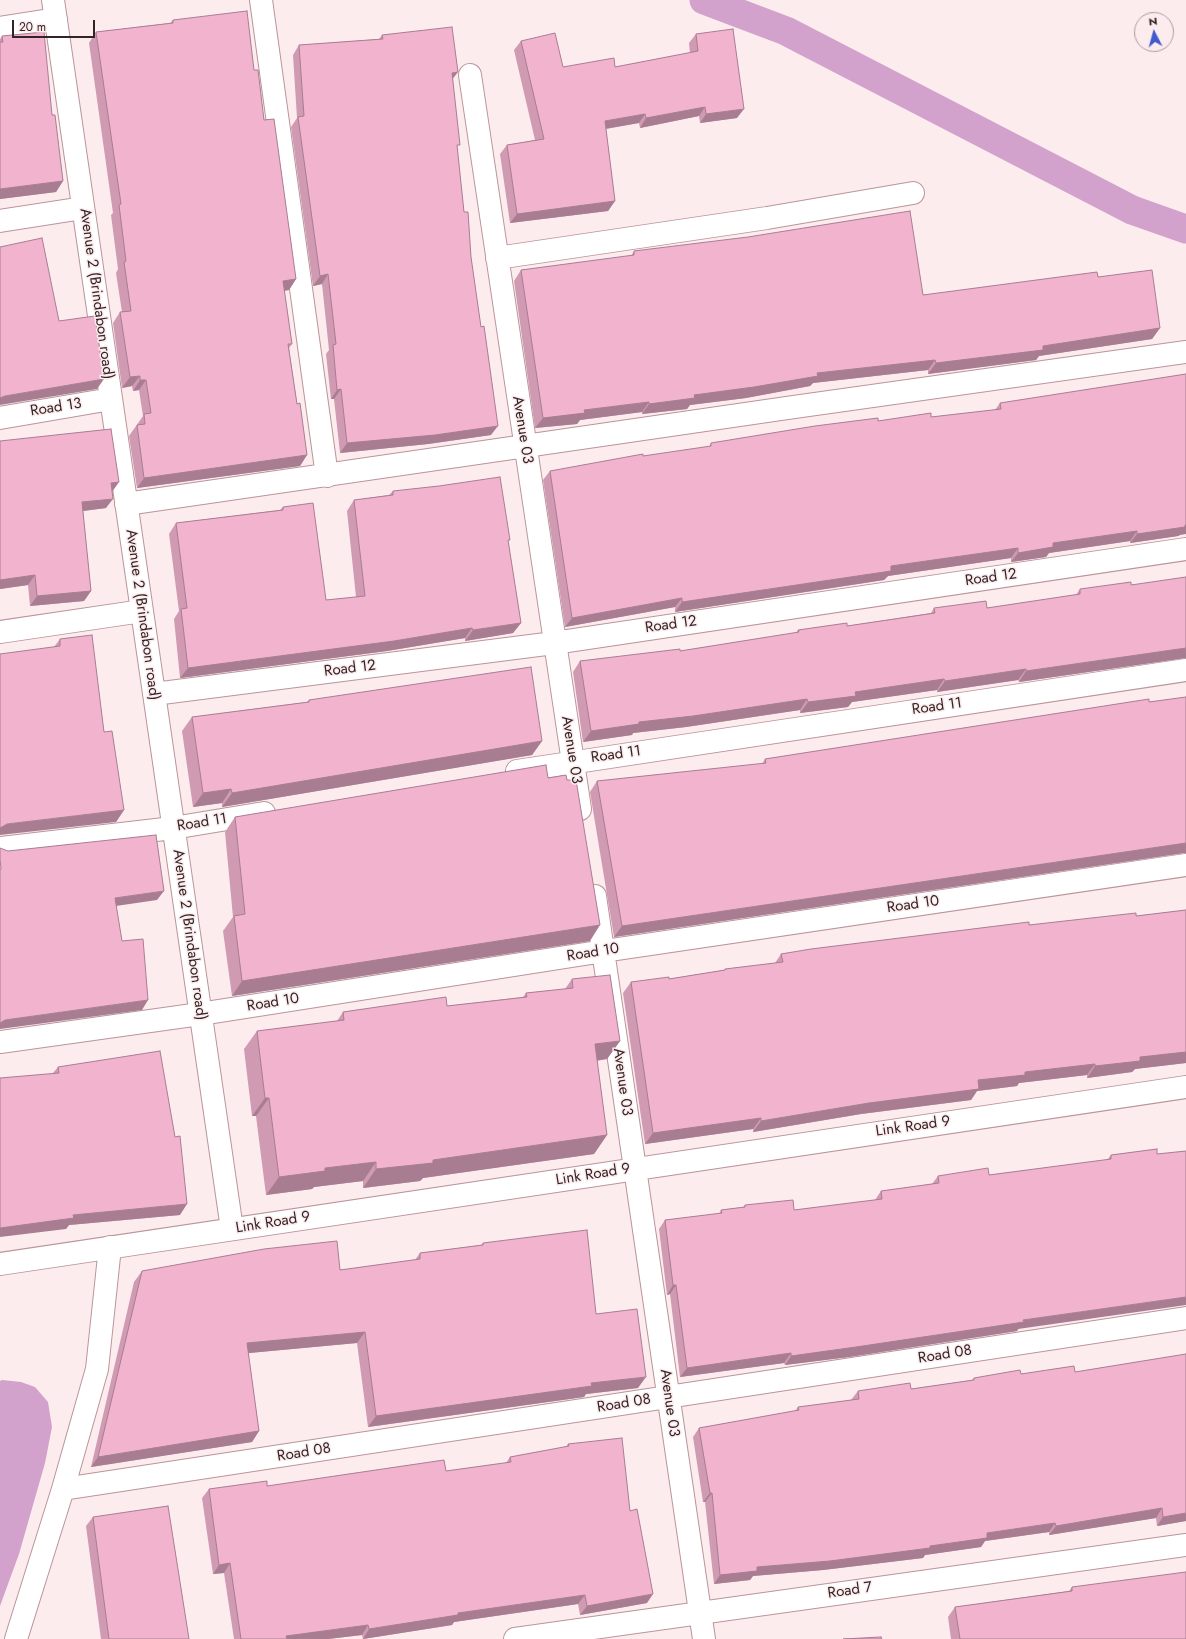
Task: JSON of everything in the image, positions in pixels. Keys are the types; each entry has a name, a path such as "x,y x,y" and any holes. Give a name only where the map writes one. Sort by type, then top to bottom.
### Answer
{"street":[{"path":"262,0 327,476"},
{"path":"0,28 55,10"},
{"name":"Avenue 2 (Brindabon road)","path":"55,10 232,1229"},
{"name":"Avenue 03","path":"470,75 554,643 584,830"},
{"path":"496,258 767,218 913,192"},
{"path":"0,221 83,208"},
{"path":"126,504 1186,352"},
{"name":"Road 13","path":"0,418 111,399"},
{"name":"Road 12","path":"154,694 554,643 1186,549"},
{"path":"0,632 142,611"},
{"name":"Road 11","path":"494,774 572,761 1186,670"},
{"name":"Road 11","path":"0,848 173,828 283,810"},
{"name":"Road 10","path":"0,1042 200,1014 604,951 1186,865"},
{"name":"Avenue 03","path":"591,875 604,951 704,1639"},
{"name":"Link Road 9","path":"0,1264 1186,1087"},
{"path":"16,1639 63,1489 97,1368 110,1247"},
{"name":"Road 08","path":"63,1489 1186,1318"},
{"name":"Road 7","path":"515,1639 1186,1545"}],"shaded area":[{"path":"0,1381 21,1382 35,1387 48,1402 52,1427 45,1463 19,1554 0,1606"}],"building":[{"path":"247,11 254,70 258,70 264,120 274,119 296,279 283,281 292,344 288,344 297,404 300,403 307,455 144,478 137,425 145,424 144,414 151,413 146,380 140,380 140,376 130,377 120,312 131,311 124,262 126,261 119,205 121,204 96,32 173,23 173,20"},
{"path":"452,27 458,72 452,73 460,145 457,145 464,212 468,212 471,257 481,327 484,326 498,426 435,435 347,443 341,389 337,390 333,345 336,344 328,274 320,276 298,117 304,116 299,45 383,39 382,35"},
{"path":"733,29 744,109 706,114 705,107 646,118 645,114 605,121 615,201 517,214 507,145 544,139 521,41 555,33 563,67 614,58 615,67 698,51 696,34"},
{"path":"44,32 52,115 55,115 63,181 0,189 0,42 3,42 2,36"},
{"path":"910,211 923,295 1097,272 1098,277 1152,270 1160,328 1043,346 1043,350 936,363 935,360 817,373 818,376 694,395 695,398 584,410 585,413 543,418 521,270 634,255 634,251 748,237"},
{"path":"42,238 59,321 95,316 104,379 0,398 0,247"},
{"path":"1186,374 1185,527 1137,534 1137,531 1053,543 1053,547 1018,553 1018,548 891,566 891,571 682,602 682,598 572,618 550,471 643,454 643,456 711,446 711,443 815,426 878,418 878,421 931,413 931,417 1001,409 1000,403"},
{"path":"111,429 119,482 111,483 113,499 82,502 91,591 37,596 35,575 0,580 0,441"},
{"path":"500,477 521,623 473,630 472,628 394,641 188,668 181,609 187,608 176,523 283,510 283,507 313,503 326,600 365,596 354,500 393,495 393,491"},
{"path":"1186,577 1186,648 1026,671 1026,669 945,681 944,679 855,692 856,696 808,702 807,699 693,716 639,722 639,724 591,731 580,661 680,649 680,651 799,632 798,630 847,623 847,626 935,613 934,608 986,601 987,608 1080,594 1080,589 1131,582 1131,585"},
{"path":"92,635 104,732 112,731 124,810 7,824 0,828 0,654 60,646 60,639"},
{"path":"531,667 542,741 232,793 231,789 203,793 192,717 309,702 309,700"},
{"path":"1186,697 1186,843 622,926 597,781 766,763 765,759 1149,699 1149,702"},
{"path":"546,765 548,778 566,775 567,780 576,780 600,925 242,981 234,916 245,914 235,817"},
{"path":"156,835 164,891 115,898 122,941 143,939 148,1000 5,1020 0,1023 0,848 8,851"},
{"path":"1186,910 1186,1052 1140,1057 1140,1061 1095,1066 1095,1064 1025,1072 1025,1075 978,1080 979,1089 869,1103 761,1121 761,1118 653,1133 631,982 669,977 669,979 725,969 783,962 781,954 811,949 1029,922 1029,925 1136,913 1136,916"},
{"path":"610,975 620,1041 595,1044 607,1135 433,1160 433,1163 376,1169 376,1162 325,1168 325,1171 279,1177 269,1098 265,1098 257,1031 344,1020 343,1012 446,997 447,1006 527,997 526,993 573,988 572,979"},
{"path":"160,1051 175,1137 180,1136 187,1204 73,1215 74,1218 0,1228 0,1078 59,1073 58,1067"},
{"path":"1157,1149 1157,1154 1186,1151 1186,1297 1023,1320 1024,1322 856,1347 791,1356 791,1353 687,1368 676,1285 673,1285 665,1220 722,1213 721,1210 745,1207 745,1205 793,1200 794,1210 882,1199 881,1191 939,1183 938,1176 988,1168 989,1175 1111,1159 1111,1155"},
{"path":"587,1230 596,1314 637,1309 646,1377 591,1383 592,1386 376,1416 365,1332 247,1343 259,1431 98,1457 142,1271 264,1249 337,1241 340,1270 420,1259 420,1253 483,1245 483,1243"},
{"path":"1186,1354 1186,1513 1163,1517 1162,1508 1056,1526 1055,1523 987,1533 987,1538 930,1546 930,1548 830,1561 757,1567 757,1571 720,1575 712,1493 710,1493 699,1428 799,1410 798,1407 859,1399 858,1391 910,1383 911,1389 974,1380 974,1378 1020,1370 1021,1374 1074,1366 1075,1372"},
{"path":"622,1438 630,1511 637,1509 653,1594 587,1606 585,1595 458,1613 458,1615 369,1629 368,1625 286,1636 287,1639 241,1639 230,1563 219,1565 209,1489 267,1481 267,1486 444,1460 446,1471 511,1462 510,1457 569,1446 568,1444"},
{"path":"168,1506 189,1639 109,1639 93,1517"},
{"path":"1186,1572 1186,1639 960,1639 955,1607 1072,1591 1072,1587"},
{"path":"881,1637 882,1639 843,1639"}],"waterway":[{"path":"704,0 786,31 1132,210 1186,229"}]}
